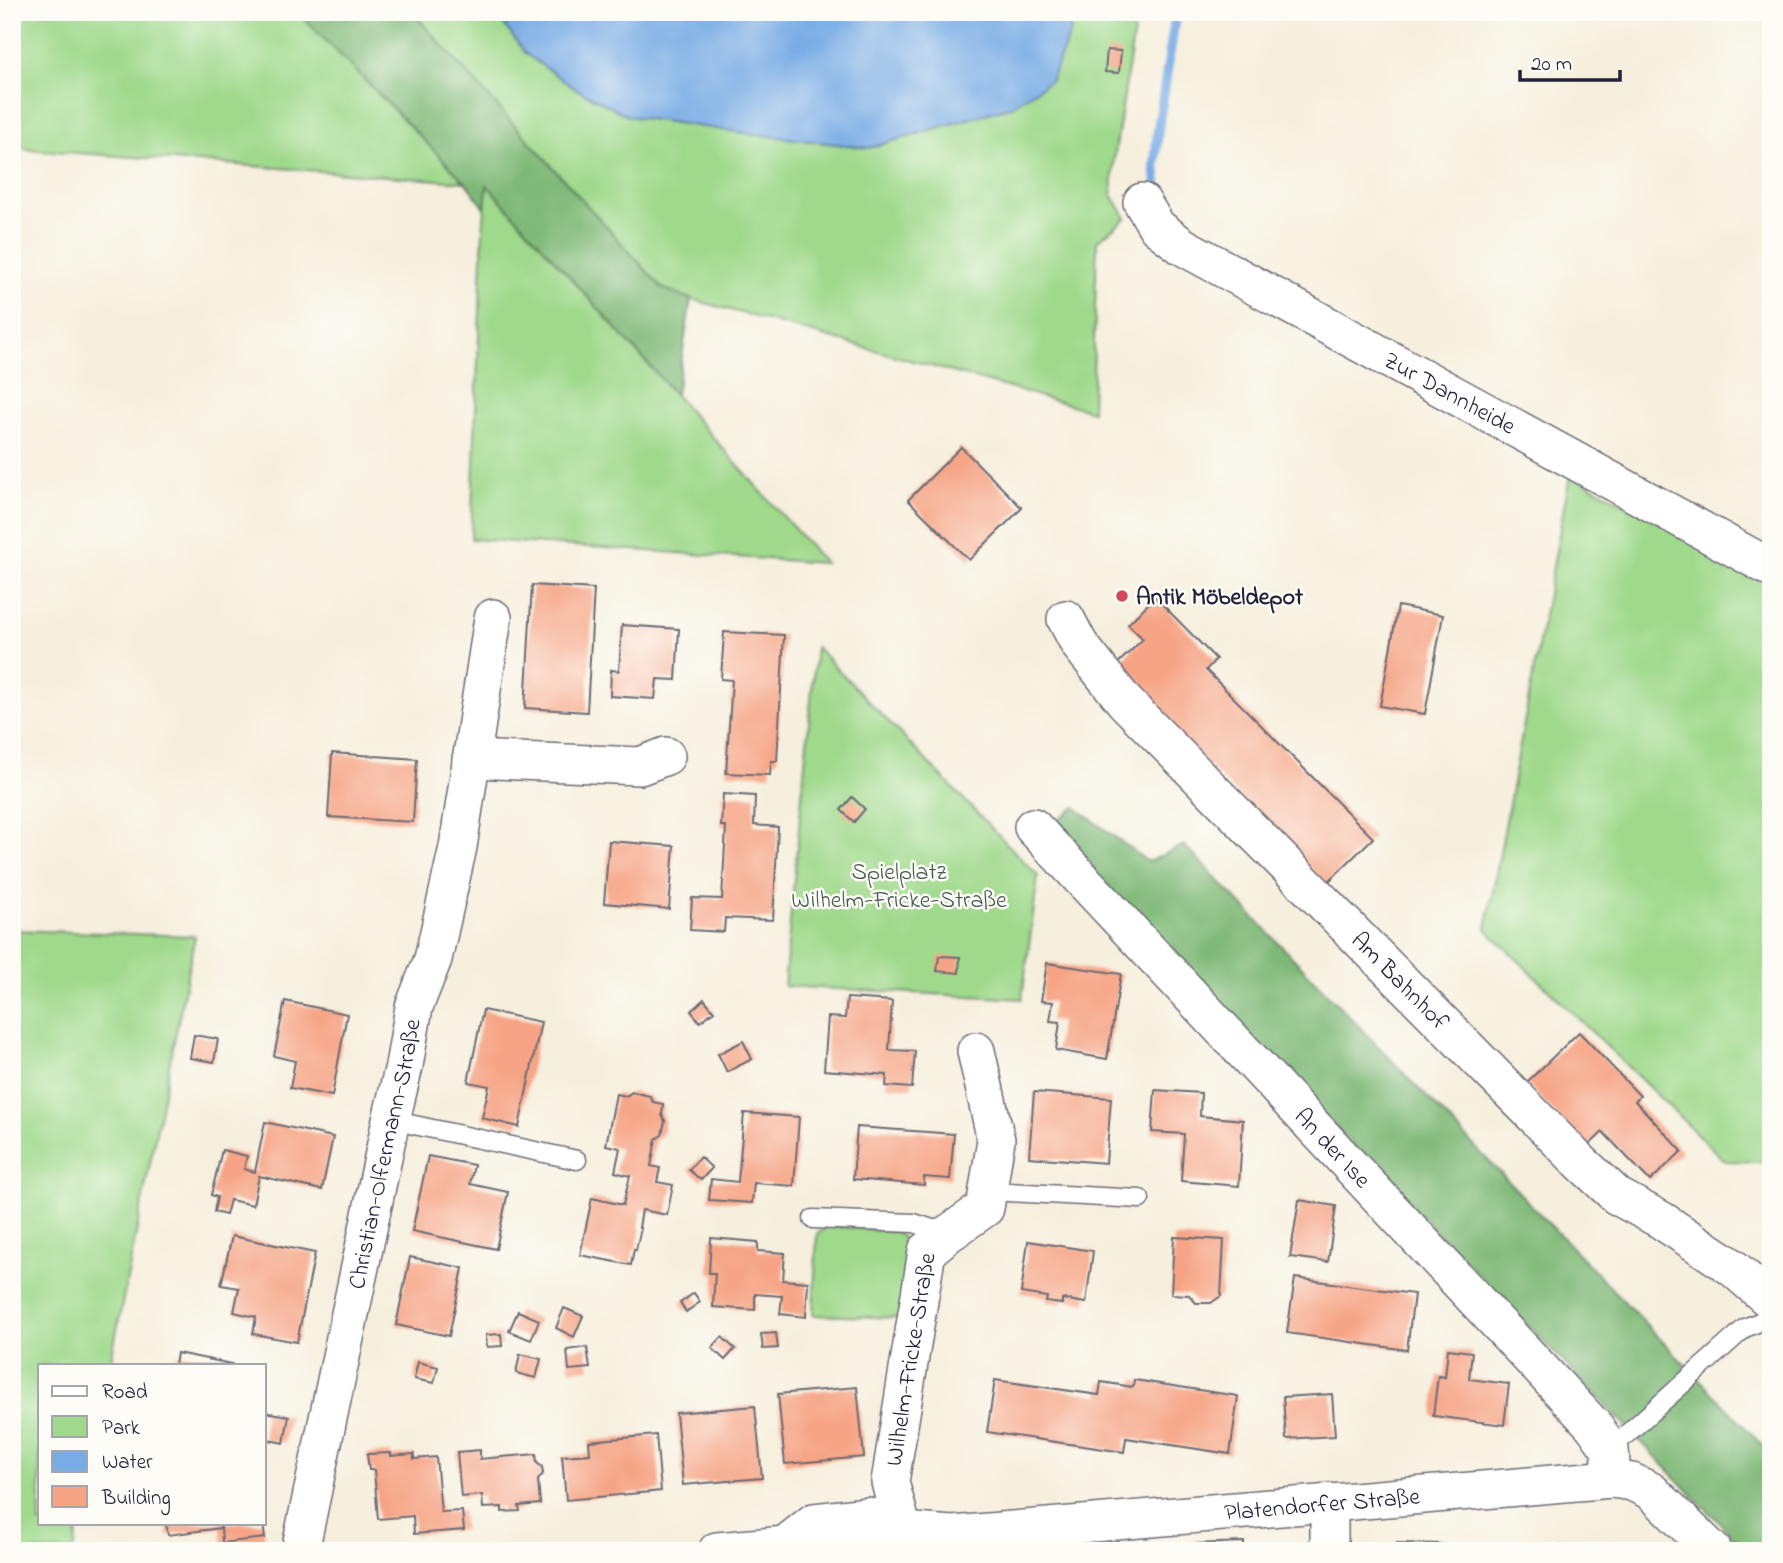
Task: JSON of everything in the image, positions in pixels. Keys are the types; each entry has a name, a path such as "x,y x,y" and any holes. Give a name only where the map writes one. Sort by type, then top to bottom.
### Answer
{"street":[{"name":"Zur Dannheide","path":"1142,202 1157,227 1182,246 1771,568"},
{"name":"Christian-Olfermann-Straße","path":"300,1551 404,1066 414,1007 433,959 458,847 493,618"},
{"name":"Am Bahnhof","path":"1066,620 1079,644 1125,702 1574,1156 1616,1196 1661,1220 1732,1267 1771,1301"},
{"path":"471,760 640,766 666,756"},
{"name":"An der Ise","path":"1033,827 1593,1425 1611,1464"},
{"name":"Wilhelm-Fricke-Straße","path":"903,1531 890,1482 928,1251 985,1208 996,1140 976,1051"},
{"name":"Platendorfer Straße","path":"717,1551 785,1548 814,1522 868,1516 903,1531 952,1535 1329,1502 1611,1464 1632,1482 1651,1491 1713,1551"},
{"path":"1329,1502 1329,1551"}],"lane":[{"path":"391,1120 577,1160"},
{"path":"988,1191 1140,1199"},
{"path":"813,1219 914,1223 948,1234"},
{"path":"1611,1464 1745,1328 1771,1317"}],"green space":[{"path":"12,12 298,12 465,182 12,148"},
{"path":"298,12 412,12 662,288 691,299 676,395 487,185 485,208 465,182"},
{"path":"412,12 495,12 525,53 574,88 628,116 869,148 1012,106 1071,31 1064,12 1137,12 1114,159 1112,195 1126,218 1097,241 1092,411 691,299 662,288"},
{"path":"487,184 825,563 471,539"},
{"path":"1570,475 1771,580 1771,1162 1725,1161 1486,929"},
{"name":"Spielplatz Wilhelm-Fricke-Straße","path":"816,647 1038,876 1022,999 784,986"},
{"path":"1075,807 1148,862 1184,845 1771,1454 1770,1551 1747,1551 1047,830"},
{"path":"12,930 195,936 110,1364 38,1364 38,1524 79,1524 73,1551 12,1551"},
{"path":"828,1226 897,1232 912,1247 901,1318 813,1315 817,1234"}],"water":[{"path":"495,12 1064,12 1071,31 1051,80 1012,106 869,148 628,116 574,88 525,53"}],"building":[{"path":"1107,50 1121,51 1119,73 1105,72"},
{"path":"961,447 1022,508 969,560 908,500"},
{"path":"532,585 594,589 587,712 525,708"},
{"path":"1155,597 1216,659 1206,670 1373,838 1326,884 1112,669 1143,639 1128,624"},
{"path":"1398,606 1443,615 1425,714 1380,706"},
{"path":"622,625 679,629 676,680 657,679 655,699 610,696 611,670 619,671"},
{"path":"724,632 784,635 777,761 771,761 770,775 726,773 732,680 721,679"},
{"path":"332,753 417,759 413,822 328,817"},
{"path":"723,794 755,796 754,825 778,827 773,920 725,918 724,932 690,930 692,898 722,899 726,826 721,826"},
{"path":"852,797 865,809 854,822 841,810"},
{"path":"609,841 674,846 669,909 604,903"},
{"path":"939,956 960,957 959,973 937,971"},
{"path":"1047,963 1121,974 1107,1059 1056,1050 1060,1022 1050,1021 1053,1002 1041,1001"},
{"path":"847,998 892,1001 889,1050 915,1051 912,1088 886,1086 887,1075 824,1070 828,1017 845,1018"},
{"path":"704,999 714,1011 700,1022 691,1011"},
{"path":"285,1001 347,1014 332,1096 290,1088 295,1061 274,1056"},
{"path":"483,1010 541,1022 519,1127 482,1118 489,1086 468,1082"},
{"path":"1579,1032 1640,1096 1635,1101 1682,1151 1650,1181 1603,1132 1587,1147 1526,1083"},
{"path":"194,1035 218,1039 214,1062 190,1058"},
{"path":"743,1041 752,1059 727,1072 718,1054"},
{"path":"1155,1090 1201,1093 1200,1116 1243,1120 1239,1186 1181,1181 1184,1134 1152,1132"},
{"path":"632,1092 650,1096 653,1102 663,1104 662,1115 665,1121 662,1135 656,1139 651,1166 660,1168 657,1182 673,1185 667,1215 642,1210 641,1228 631,1265 580,1255 592,1198 623,1205 630,1176 615,1172 620,1148 606,1145 616,1094 626,1096"},
{"path":"1034,1092 1111,1098 1106,1163 1029,1157"},
{"path":"744,1113 799,1117 794,1186 754,1183 752,1203 709,1200 711,1179 738,1182"},
{"path":"265,1122 333,1137 322,1190 259,1176 253,1205 230,1200 226,1215 214,1212 217,1197 211,1195 222,1150 247,1156 244,1169 255,1172"},
{"path":"857,1127 954,1134 950,1179 924,1177 924,1185 853,1179"},
{"path":"428,1156 474,1165 470,1184 508,1192 496,1249 412,1231"},
{"path":"700,1157 712,1168 701,1180 689,1170"},
{"path":"1299,1200 1336,1206 1328,1262 1290,1257"},
{"path":"232,1236 315,1253 297,1342 253,1334 256,1317 234,1312 239,1288 221,1285"},
{"path":"1174,1237 1224,1240 1221,1296 1211,1303 1196,1303 1189,1295 1171,1294"},
{"path":"711,1238 758,1242 758,1251 785,1253 783,1280 808,1282 806,1317 780,1314 782,1296 755,1294 755,1310 713,1307 715,1273 709,1273"},
{"path":"1028,1241 1093,1251 1086,1303 1062,1299 1062,1304 1046,1302 1047,1297 1021,1293"},
{"path":"410,1257 463,1268 449,1336 396,1325"},
{"path":"1295,1278 1414,1294 1407,1350 1287,1333"},
{"path":"694,1293 700,1302 686,1312 680,1303"},
{"path":"564,1308 583,1316 574,1337 556,1328"},
{"path":"518,1311 539,1320 531,1340 509,1331"},
{"path":"776,1333 778,1348 763,1349 761,1334"},
{"path":"501,1334 502,1346 487,1347 486,1335"},
{"path":"722,1337 735,1349 725,1360 712,1348"},
{"path":"587,1347 590,1368 569,1370 567,1350"},
{"path":"1448,1349 1472,1352 1469,1379 1509,1384 1504,1425 1433,1416 1438,1376 1445,1377"},
{"path":"177,1353 232,1364 175,1364"},
{"path":"520,1354 541,1359 536,1378 516,1373"},
{"path":"418,1362 438,1367 434,1383 414,1379"},
{"path":"995,1380 1099,1395 1101,1382 1133,1387 1134,1380 1238,1396 1230,1454 1126,1438 1124,1452 987,1432"},
{"path":"857,1387 864,1457 785,1464 778,1394"},
{"path":"1332,1394 1335,1436 1286,1439 1283,1397"},
{"path":"755,1406 762,1478 683,1485 676,1413"},
{"path":"266,1412 289,1416 284,1443 266,1439"},
{"path":"656,1435 661,1491 566,1500 562,1456 590,1454 589,1441"},
{"path":"480,1450 480,1459 536,1454 543,1474 538,1480 540,1504 519,1506 520,1511 502,1512 502,1507 483,1508 482,1495 461,1497 457,1452"},
{"path":"391,1453 391,1456 414,1454 414,1459 436,1457 441,1512 462,1511 464,1530 414,1534 413,1516 378,1519 374,1470 369,1470 367,1454"},
{"path":"166,1524 263,1524 265,1538 222,1543 221,1528 168,1535"},
{"path":"1244,1542 1244,1551 1195,1551 1195,1544"},
{"path":"1396,1543 1441,1544 1440,1551 1395,1551"},
{"path":"1538,1545 1570,1546 1570,1551 1537,1551"}],"waterway":[{"path":"1166,208 1158,192 1155,165 1176,12"}],"place":[{"name":"Antik Möbeldepot","path":"1122,596"}]}
